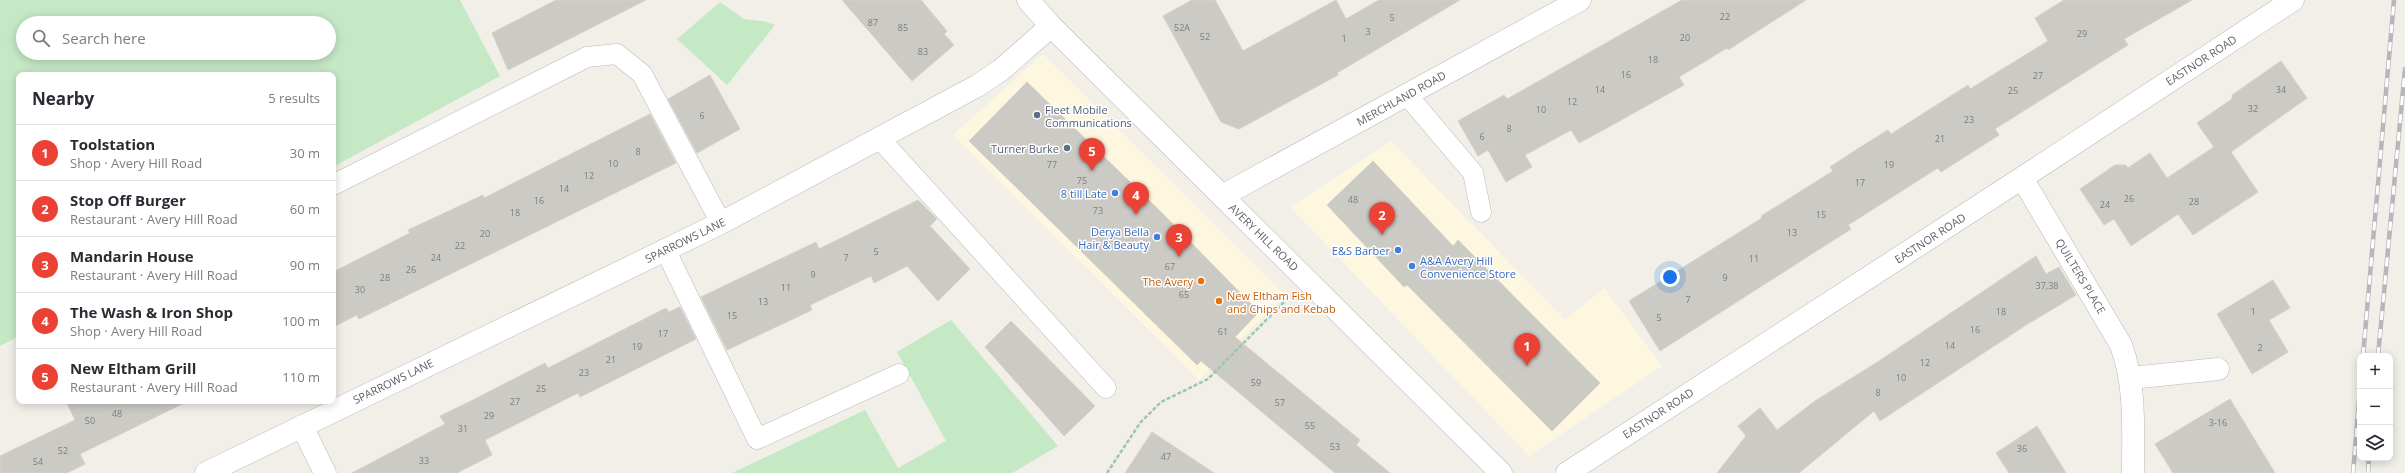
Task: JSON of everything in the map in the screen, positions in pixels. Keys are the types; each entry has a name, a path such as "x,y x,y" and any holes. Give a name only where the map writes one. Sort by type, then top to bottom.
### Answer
{"street":[{"name":"AVERY HILL ROAD","path":"1028,0 1051,26 1308,279 1501,473"},
{"name":"MERCHLAND ROAD","path":"1222,196 1580,0"},
{"name":"EASTNOR ROAD","path":"1567,473 2022,178 2293,0"},
{"name":"SPARROWS LANE","path":"206,473 721,223 880,139 977,86 1019,56 1051,26"},
{"name":"QUILTERS PLACE","path":"2022,178 2121,345 2131,378 2133,473"},
{"path":"2131,378 2218,369"},
{"path":"302,426 325,473"}],"lane":[{"path":"336,183 588,57 617,54 642,74 721,223"},
{"path":"1407,95 1473,172 1481,212"},
{"path":"880,139 1106,388"},
{"path":"665,249 758,439 899,374"}],"path":[{"path":"1107,473 1145,418 1161,402 1208,380 1308,279"}],"shaded area":[{"path":"1043,54 1285,295 1199,380 953,135"},
{"path":"1391,141 1565,320 1604,288 1662,366 1529,456 1290,207"}],"green space":[{"path":"0,0 460,0 500,76 336,165 336,72 16,72 16,338 0,346"},
{"path":"720,2 744,19 767,22 775,25 727,85 677,39"},
{"path":"951,320 1058,446 1012,473 732,473 865,410 898,468 946,441 897,352"}],"building":[{"path":"556,0 646,0 508,70 492,33"},
{"path":"842,0 921,0 947,31 944,34 954,45 912,81"},
{"path":"1192,0 1215,0 1243,51 1336,0 1346,19 1379,0 1460,0 1337,73 1338,75 1239,129 1221,122 1163,16"},
{"path":"1682,0 1806,0 1728,50 1727,48 1679,77 1684,85 1605,129 1579,143 1571,130 1525,155 1532,167 1506,182 1488,150 1478,156 1458,121 1504,95 1507,99"},
{"path":"2064,0 2192,0 2124,39 2128,45 1995,129 1999,135 1941,172 1938,168 1848,225 1851,229 1660,351 1629,301 1762,218 1761,216 1833,171 1830,167 1888,130 1891,134 1968,85 1970,89 2048,41 2035,18"},
{"path":"2281,61 2307,98 2231,152 2258,192 2193,235 2178,214 2131,246 2114,219 2104,225 2080,189 2115,165 2126,165 2128,168 2150,153 2167,178 2214,147 2197,123 2232,99 2232,95"},
{"path":"710,75 740,129 697,153 668,99"},
{"path":"1027,82 1163,214 1259,312 1235,337 1360,440 1356,445 1390,473 1335,473 1201,361 1197,365 969,141"},
{"path":"650,114 676,163 359,319 357,315 336,326 336,270 410,233 408,230 483,195 484,198"},
{"path":"1373,161 1453,246 1458,240 1600,383 1552,431 1407,285 1404,287 1327,205"},
{"path":"918,200 937,219 930,226 970,269 938,301 907,266 874,283 871,276 810,305 812,310 727,350 701,297 816,242 819,249"},
{"path":"2036,256 2046,274 2059,267 2076,295 2026,325 1880,421 1874,411 1799,473 1717,473 1746,436 1738,426 1760,408 1777,430 1815,401 1876,363"},
{"path":"2273,280 2290,308 2269,320 2288,352 2252,374 2217,314"},
{"path":"680,307 696,339 580,397 578,393 485,440 492,455 457,473 352,473 445,424 440,416 545,363 548,368 666,308 669,312"},
{"path":"1011,321 1095,406 1064,436 985,347"},
{"path":"2230,399 2275,473 2173,473 2155,444"},
{"path":"67,404 182,404 80,454 85,464 67,473 0,473 0,456 75,420"},
{"path":"2037,426 2066,473 2009,473 1996,453"},
{"path":"1152,432 1214,473 1125,473"}],"railway":[{"path":"2363,353 2394,0"},
{"path":"2378,353 2405,69"},
{"path":"2353,473 2357,425"},
{"path":"2368,473 2369,461"}],"place":[{"name":"Fleet Mobile Communications","path":"1037,115"},
{"name":"Turner Burke","path":"1067,148"},
{"name":"New Eltham Grill","path":"1092,171"},
{"name":"8 till Late","path":"1115,193"},
{"name":"The Wash & Iron Shop","path":"1136,215"},
{"name":"Stop Off Burger","path":"1382,235"},
{"name":"Derya Bella Hair & Beauty","path":"1157,237"},
{"name":"E&S Barber","path":"1398,250"},
{"name":"Mandarin House","path":"1179,257"},
{"name":"A&A Avery Hill Convenience Store","path":"1412,266"},
{"name":"The Avery","path":"1201,281"},
{"name":"New Eltham Fish and Chips and Kebab","path":"1219,301"},
{"name":"Toolstation","path":"1527,366"}]}
